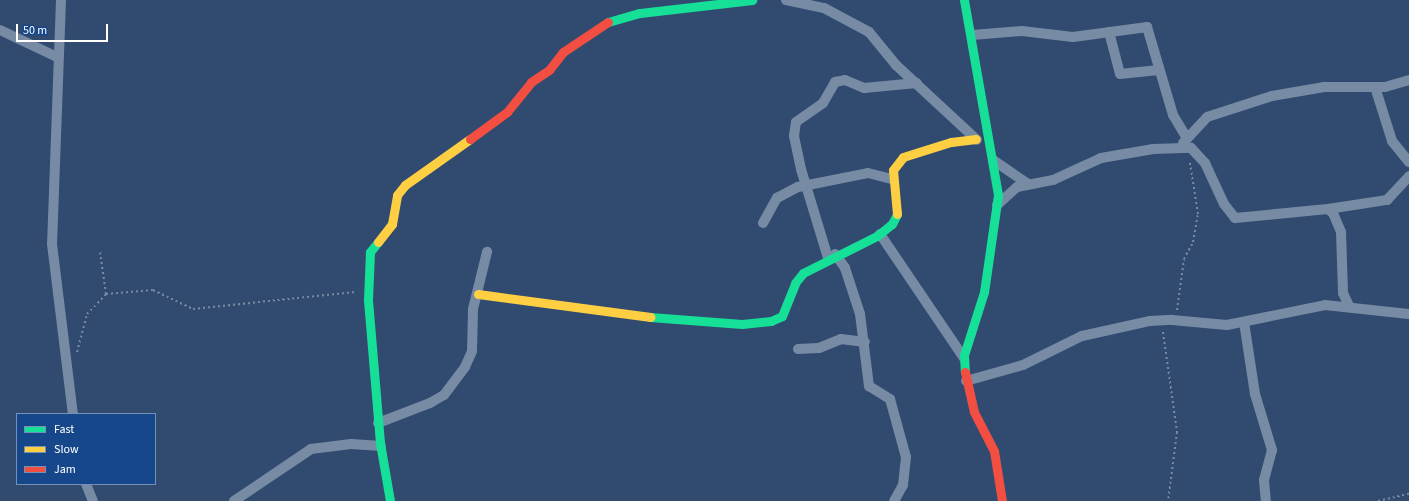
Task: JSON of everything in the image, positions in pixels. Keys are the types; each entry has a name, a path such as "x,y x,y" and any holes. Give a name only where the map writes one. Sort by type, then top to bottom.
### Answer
{"street":[{"path":"62,0 57,56 52,244 73,413"},
{"path":"390,501 380,446 368,289 370,252 392,224 392,205 405,185 507,112 531,82 549,70 563,52 599,28 623,18 752,0"},
{"path":"786,0 824,8 848,19 869,32 896,65 917,83 992,156 1028,184"},
{"path":"964,0 972,35 992,156 998,179 997,205 984,292 964,358 966,381 974,412 994,451 1002,501"},
{"path":"972,35 1022,31 1073,37 1109,32 1149,29 1159,70 1173,115 1185,144 1205,163 1224,204 1235,218 1328,209 1387,200 1409,176"},
{"path":"0,30 57,56"},
{"path":"1109,32 1120,74 1159,70"},
{"path":"894,501 903,485 906,457 890,399 869,386 864,342 853,286 831,256 806,186 793,128 801,118 823,103 832,83 845,80 864,88 917,83"},
{"path":"997,205 1017,187 1053,180 1114,155 1185,144 1207,117 1272,96 1324,87 1375,87 1409,80"},
{"path":"1375,87 1392,141 1409,162"},
{"path":"478,294 521,297 612,314 760,323 782,316 794,283 831,256 880,234 897,217 892,179 893,170 903,157 951,142 976,139"},
{"path":"763,223 777,198 806,186 868,173 892,179"},
{"path":"1328,209 1335,217 1341,232 1342,293 1349,306"},
{"path":"880,234 964,358"},
{"path":"378,423 430,403 454,383 472,351 478,294 487,252"},
{"path":"966,381 1023,365 1082,336 1163,320 1227,325 1302,308 1349,306 1409,314"},
{"path":"1244,322 1255,394 1272,450 1264,480 1266,501"},
{"path":"798,349 819,348 841,339 864,342"},
{"path":"234,501 311,449 351,444 380,446"},
{"path":"86,485 93,501"}],"path":[{"path":"1177,320 1184,259 1193,242 1198,214 1185,144"},
{"path":"100,252 106,294"},
{"path":"68,370 82,337 87,314 106,294 154,290 193,309 368,289"},
{"path":"1163,320 1176,432 1168,501"},
{"path":"1378,501 1409,494"}],"traffic: fast":[{"path":"608,22 640,13 752,0"},
{"path":"964,0 998,195 984,292 964,355 965,372"},
{"path":"650,317 742,324 771,321 782,316 795,283 803,273 877,236 892,224 897,214"},
{"path":"378,242 370,252 368,300 380,443 390,501"}],"traffic: slow":[{"path":"378,242 392,224 397,195 405,185 470,139"},
{"path":"897,214 893,170 903,157 951,142 976,139"},
{"path":"478,294 650,317"}],"traffic: jam":[{"path":"470,139 507,112 531,82 549,70 563,52 608,22"},
{"path":"965,372 974,412 994,451 1002,501"}]}
